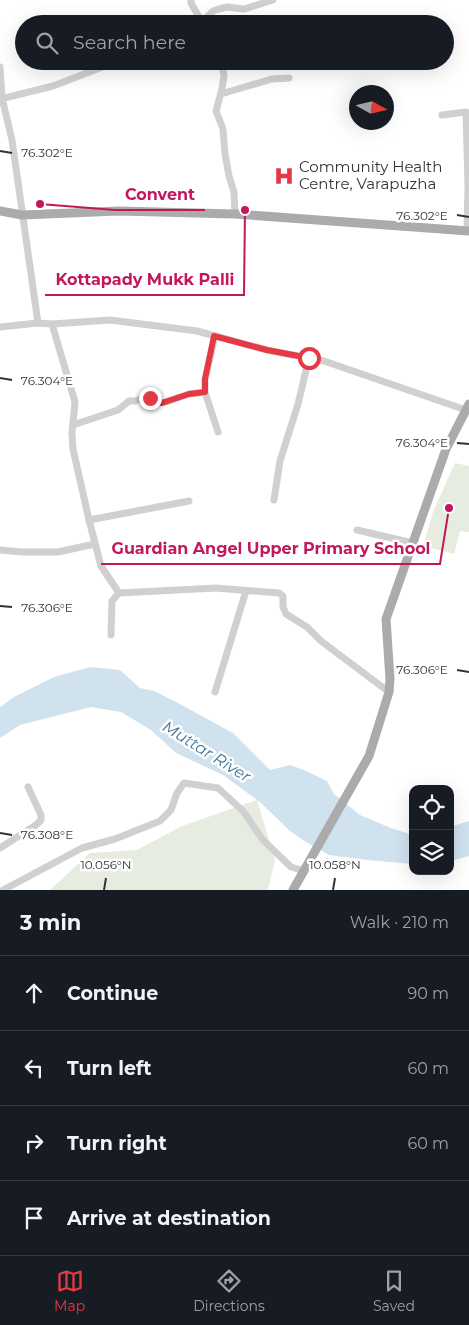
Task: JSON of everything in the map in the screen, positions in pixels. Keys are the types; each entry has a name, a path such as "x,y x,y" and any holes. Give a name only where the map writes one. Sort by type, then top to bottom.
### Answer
{"main road":[{"path":"0,211 22,214 119,211 235,214 468,231"},
{"path":"293,890 368,756 389,692 390,679 386,619 446,449 467,407"}],"street":[{"path":"191,0 197,15"},
{"path":"209,15 218,9 227,7 244,9 273,0"},
{"path":"0,67 1,99 12,140 38,324"},
{"path":"1,99 53,86 95,70"},
{"path":"223,70 221,94 216,111 223,129 225,154 234,192 235,214"},
{"path":"221,94 272,79 289,78"},
{"path":"442,115 466,112 468,231"},
{"path":"0,327 110,320 197,331 267,350 324,361 467,407"},
{"path":"52,324 75,402 73,449 89,520 101,566 119,593"},
{"path":"214,336 205,379 205,392 218,432"},
{"path":"274,500 280,461 298,404 309,358"},
{"path":"73,425 118,410 129,401 146,397 162,403 189,394 205,392"},
{"path":"89,520 189,501"},
{"path":"357,530 413,543"},
{"path":"0,550 58,552 95,544"},
{"path":"111,635 112,601 119,593 216,588 279,593 283,596 283,607 286,614 307,627 389,692"},
{"path":"214,692 246,591"},
{"path":"0,884 3,890 82,848 115,839 160,820 171,810 177,793 184,783 218,788 243,811 263,840 291,867 304,871"},
{"path":"0,848 36,826 41,820 28,787"}],"shaded area":[{"path":"455,463 469,466 469,532 460,531 454,554 423,546 433,512"},
{"path":"257,800 275,860 268,890 50,890 90,853 137,850 182,826"}],"water":[{"name":"Muttar River","path":"90,667 120,670 140,688 154,691 233,733 270,770 290,765 304,770 327,781 334,794 360,815 409,834 409,864 329,855 290,831 261,803 223,775 176,753 151,730 121,712 91,707 20,725 0,738 0,707 14,697 54,677"},
{"path":"469,821 469,856 454,860 454,830 454,826"}],"place":[{"name":"Community Health Centre, Varapuzha","path":"284,176"},
{"name":"Convent","path":"40,204"},
{"name":"Kottapady Mukk Palli","path":"245,210"},
{"name":"Guardian Angel Upper Primary School","path":"449,508"}],"route":[{"path":"150,398 162,403 189,394 205,392 205,379 214,336 267,350 309,358"}]}
